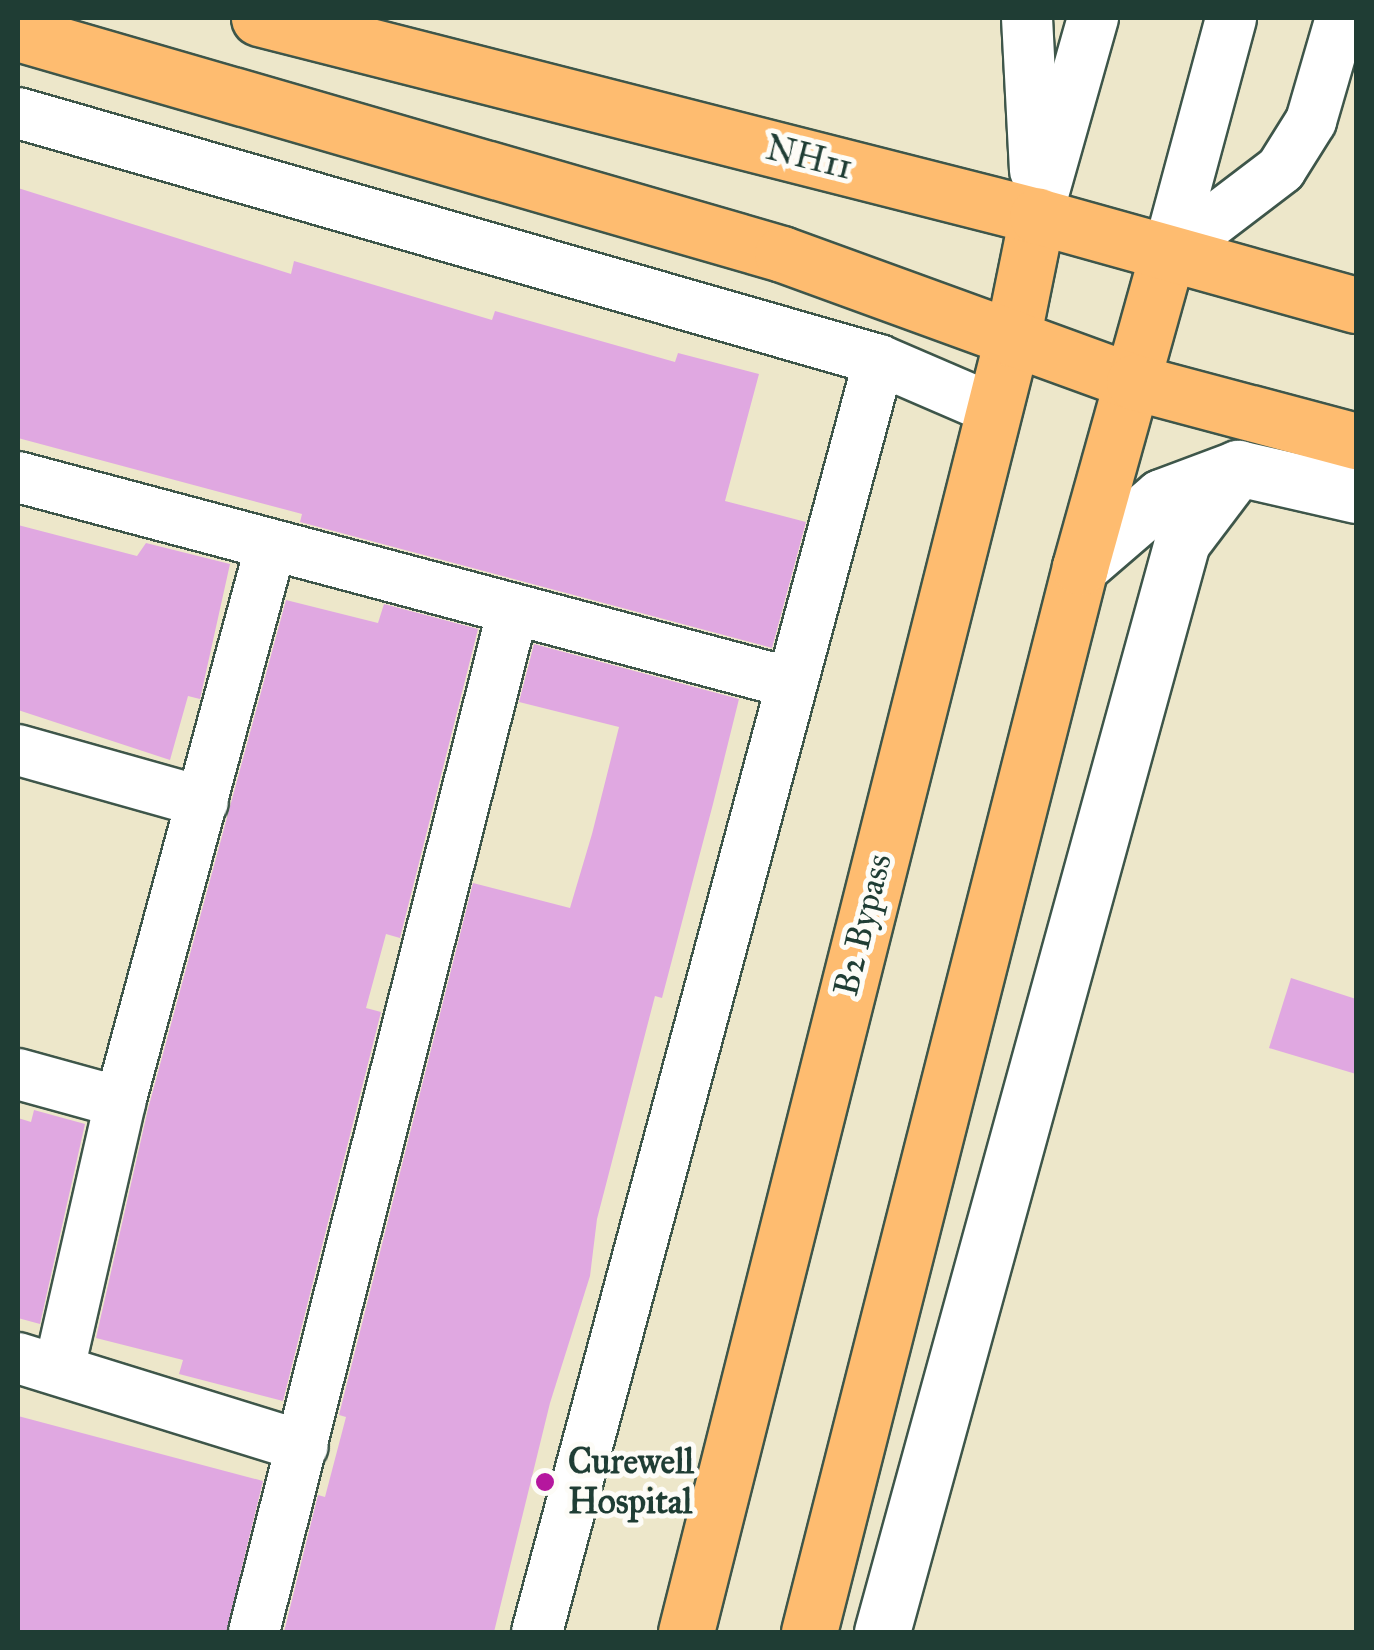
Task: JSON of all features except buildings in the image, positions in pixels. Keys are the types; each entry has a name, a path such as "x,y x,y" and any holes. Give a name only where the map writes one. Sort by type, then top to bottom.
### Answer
{"main road":[{"name":"NH11","path":"259,18 339,28 1356,305"},
{"path":"18,34 782,254 1134,382 1356,441"},
{"name":"B2 Bypass","path":"686,1632 1012,339 1037,216"},
{"path":"809,1632 1080,567 1167,256"}],"street":[{"path":"1027,18 1037,216"},
{"path":"1037,216 1093,18"},
{"path":"1167,256 1231,18"},
{"path":"1167,256 1281,169 1311,121 1342,18"},
{"path":"18,113 879,360 993,409"},
{"path":"536,1632 879,360"},
{"path":"882,1632 1182,542 1238,468"},
{"path":"1080,567 1162,496 1238,468 1356,496"},
{"path":"18,477 270,548 792,682"},
{"path":"270,548 120,1102 38,1364 303,1446"},
{"path":"254,1632 513,610"},
{"path":"18,750 203,802"},
{"path":"18,1074 120,1102"}],"place":[{"name":"Curewell Hospital","path":"545,1482"}]}
